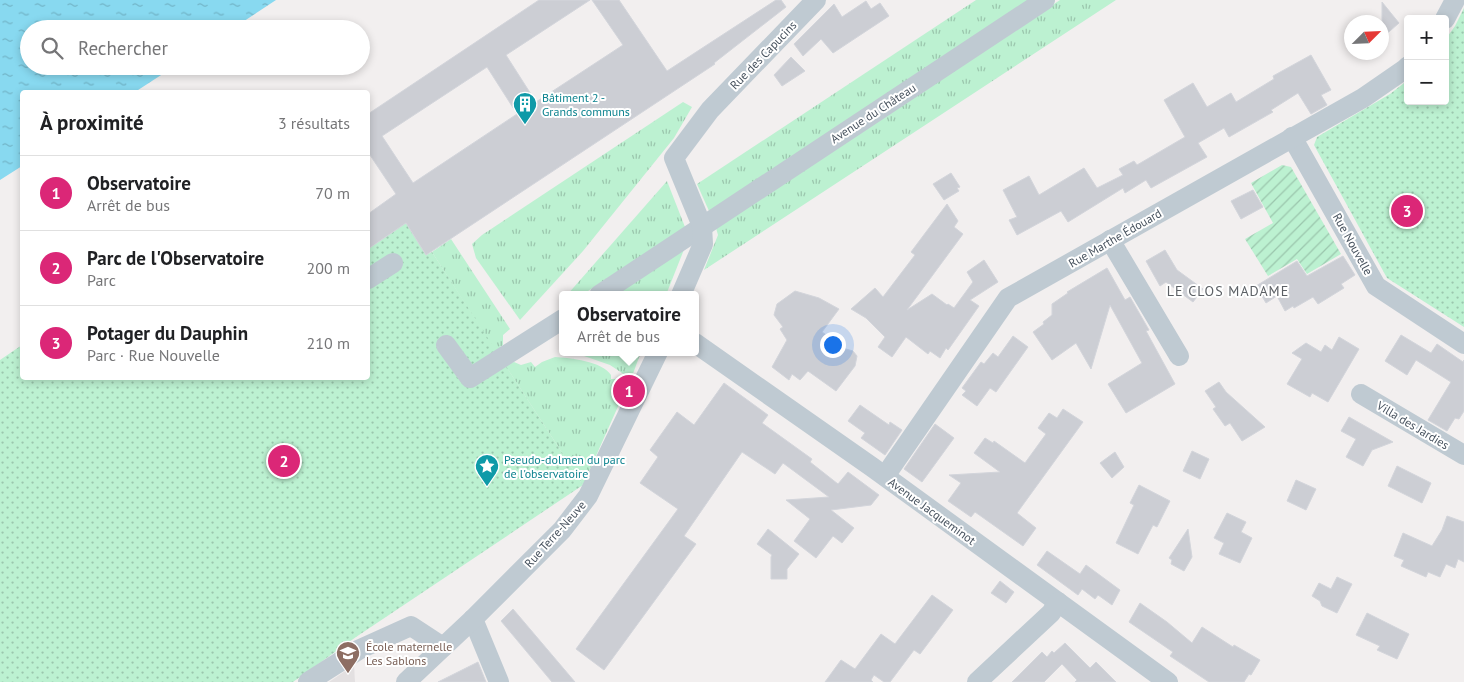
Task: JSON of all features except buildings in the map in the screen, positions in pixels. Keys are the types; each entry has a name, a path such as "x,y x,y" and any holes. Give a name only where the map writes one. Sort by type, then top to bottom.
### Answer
{"street":[{"name":"Rue des Capucins","path":"702,226 674,158 710,110 816,0"},
{"name":"Avenue du Château","path":"605,291 1045,0"},
{"path":"1447,15 1455,0"},
{"name":"Rue Marthe Édouard","path":"885,476 1008,298 1363,98 1404,69"},
{"name":"Rue Nouvelle","path":"1292,137 1376,286 1464,344"},
{"path":"683,291 703,244 702,226"},
{"path":"1110,240 1179,356"},
{"path":"370,278 393,263"},
{"path":"446,345 470,378 559,321"},
{"name":"Avenue Jacqueminot","path":"699,346 885,476 1168,682"},
{"name":"Rue Terre-Neuve","path":"406,682 473,619 562,530 588,496 656,356"},
{"name":"Villa des Jardies","path":"1361,394 1464,455"},
{"path":"976,682 1051,613 1058,602"},
{"path":"473,619 499,682"},
{"path":"308,682 360,649 411,626 443,647"}],"shaded area":[{"name":"École maternelle Les Sablons","path":"354,665 355,682 329,682"}],"green space":[{"path":"976,0 1031,0 709,211 697,184"},
{"path":"1060,0 1116,0 704,270 718,235 716,228"},
{"path":"1464,8 1464,327 1387,278 1314,145 1317,137 1390,94 1404,83 1404,105 1449,105 1449,34"},
{"path":"683,102 692,107 674,138 583,251 520,320 476,258 472,244 482,235"},
{"path":"1282,165 1291,167 1341,254 1307,274 1297,259 1268,276 1245,239 1273,223 1251,183"},
{"path":"667,181 685,227 588,291 571,291"},
{"path":"406,223 426,255 432,252 583,485 356,637 293,682 0,682 0,360 20,346 20,380 370,380 370,248"},
{"path":"451,239 510,329 503,335 503,345 496,352 432,252"},
{"path":"685,247 668,291 619,291"},
{"path":"584,356 640,356 631,379 610,365"},
{"path":"555,357 593,363 607,370 611,375 611,379 617,379 628,384 583,485 505,365 514,362 521,365 531,362 535,367"}],"water":[{"path":"0,0 276,0 246,20 20,20 20,75 161,75 138,90 20,90 20,167 0,180"}],"place":[{"name":"Bâtiment 2 - Grands communs","path":"525,125"},
{"name":"Potager du Dauphin","path":"1407,211"},
{"name":"Observatoire","path":"629,391"},
{"name":"Parc de l'Observatoire","path":"284,461"},
{"name":"Pseudo-dolmen du parc de l'observatoire","path":"487,487"},
{"name":"École maternelle Les Sablons","path":"348,674"}],"district":[{"name":"LE CLOS MADAME","path":"1228,291"}]}
